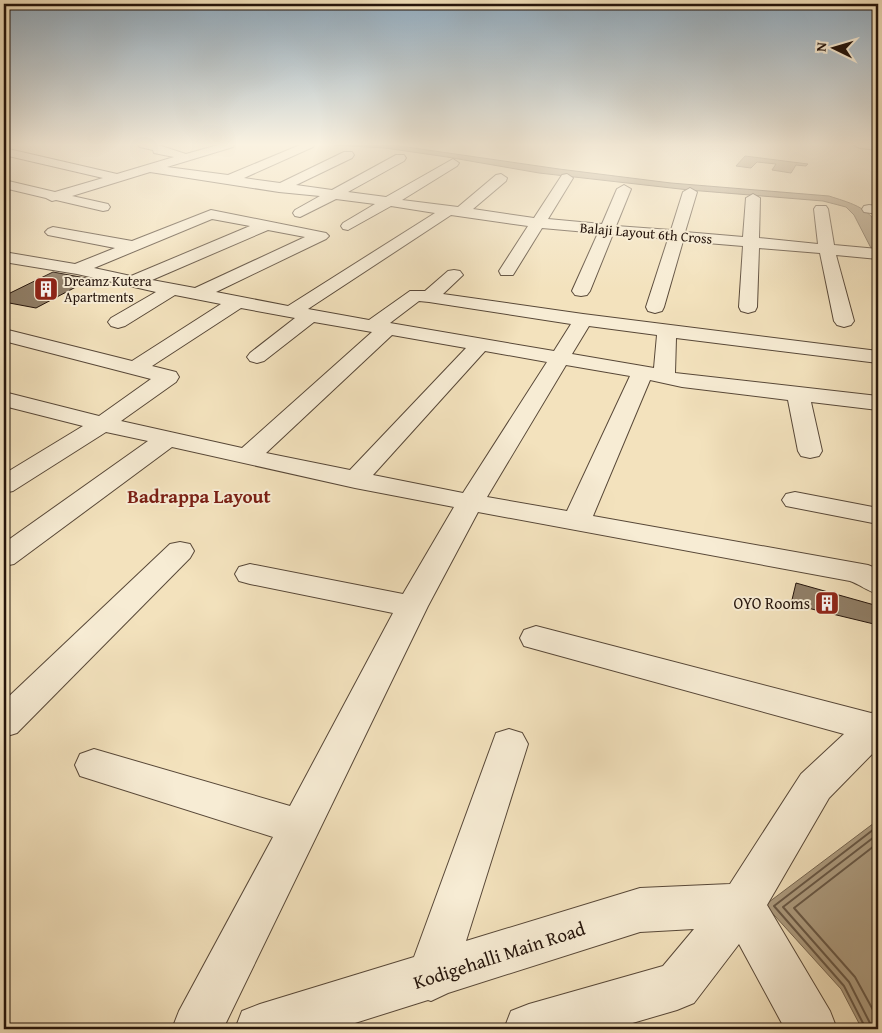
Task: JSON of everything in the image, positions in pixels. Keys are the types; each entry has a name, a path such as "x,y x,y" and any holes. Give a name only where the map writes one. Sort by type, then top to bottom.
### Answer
{"street":[{"path":"38,193 103,207"},
{"path":"52,197 65,193"},
{"path":"260,198 270,193"},
{"name":"Balaji Layout 6th Cross","path":"319,193 538,223 871,254"},
{"path":"300,213 336,193"},
{"path":"348,226 403,193"},
{"path":"290,312 454,212 480,193"},
{"path":"507,271 558,193"},
{"path":"581,291 622,193"},
{"path":"656,307 675,236 690,193"},
{"path":"748,307 753,198"},
{"path":"821,209 827,250 844,321"},
{"path":"77,269 212,214 320,236 200,293"},
{"path":"133,282 266,225"},
{"path":"53,232 133,246"},
{"path":"4,257 77,269 133,282 200,293 290,312 380,327 480,328 583,320 878,357"},
{"path":"4,276 34,262"},
{"path":"429,297 454,275"},
{"path":"118,322 173,289"},
{"path":"248,456 380,327 416,295 429,297 480,328 559,359 653,375 682,382 878,403"},
{"path":"134,369 239,301"},
{"path":"258,357 311,315"},
{"path":"196,1029 412,606 470,502 583,320"},
{"path":"355,480 480,328"},
{"path":"576,522 653,375 667,331"},
{"path":"4,335 168,377 102,424 4,485"},
{"path":"798,394 810,452"},
{"path":"4,399 102,424 355,480 857,572 872,578 878,584"},
{"path":"4,557 167,438"},
{"path":"795,500 878,516"},
{"path":"4,723 180,551"},
{"path":"250,574 412,606"},
{"path":"536,638 876,727"},
{"path":"529,1029 677,986 742,904 815,786 876,727"},
{"path":"431,976 509,744"},
{"path":"94,765 300,827"},
{"path":"742,904 812,1029"},
{"name":"Kodigehalli Main Road","path":"260,1029 640,910 742,904"}],"water":[{"path":"728,193 795,193 829,196 857,206 874,220 878,227 878,251 872,250 854,215 846,207 823,201"},
{"path":"878,820 878,1029 862,1029 841,989 765,905"}],"building":[{"name":"Dreamz Kutera Apartments","path":"53,272 91,279 36,308 4,302 4,296"},
{"name":"OYO Rooms","path":"796,583 878,606 878,625 791,604"}],"place":[{"name":"Dreamz Kutera Apartments","path":"46,289"},
{"name":"OYO Rooms","path":"827,603"}],"district":[{"name":"Badrappa Layout","path":"199,496"}]}
